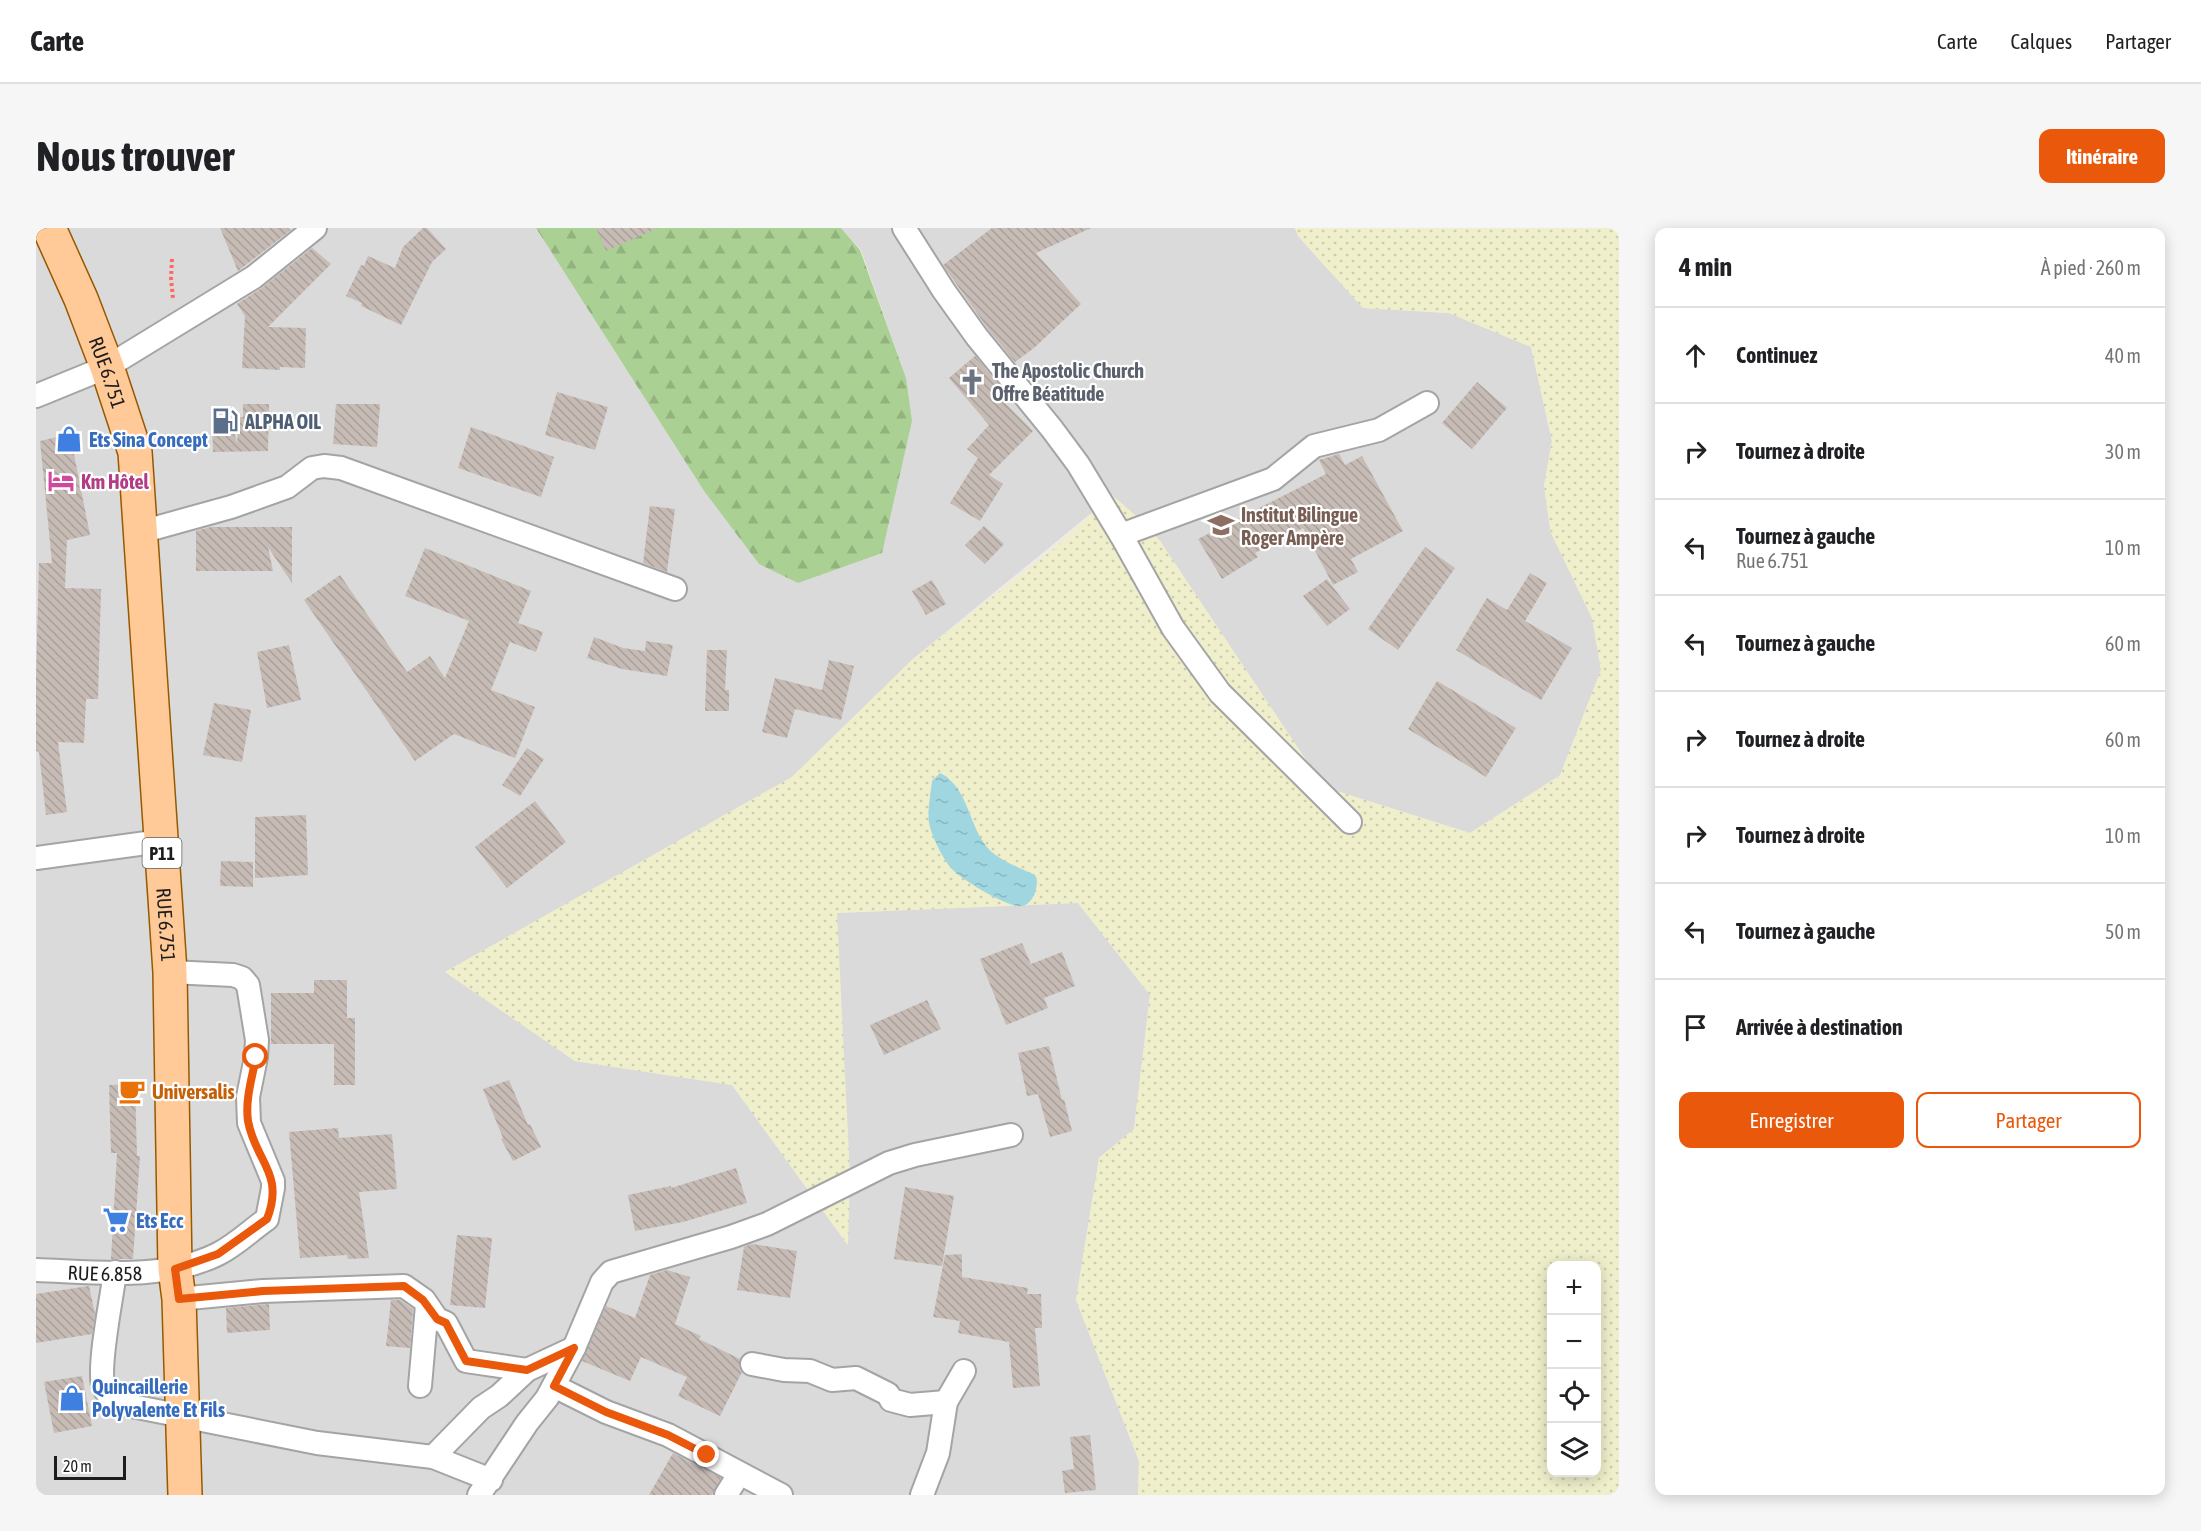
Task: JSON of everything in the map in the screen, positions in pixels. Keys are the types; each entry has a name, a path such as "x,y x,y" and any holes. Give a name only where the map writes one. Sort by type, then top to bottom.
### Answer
{"main road":[{"name":"RUE 6.751","path":"49,228 81,299 107,367 135,452 170,972 177,1284 184,1417 185,1495"}],"street":[{"path":"36,396 107,367 254,277 315,228"},
{"path":"904,228 944,291 977,337 1078,464 1173,628 1220,693 1350,822"},
{"path":"1121,535 1273,479 1314,446 1379,430 1427,403"},
{"path":"141,532 259,498 288,487 312,468 324,466 341,468 675,589"},
{"path":"36,858 161,841"},
{"path":"170,972 233,975 242,978 248,985 257,1040 248,1097 249,1124 273,1181 267,1219 177,1284"},
{"path":"115,1272 103,1365 103,1386 112,1400 122,1404 317,1443 433,1457 485,1487 554,1386 574,1348 602,1282 610,1272 731,1237 767,1224 898,1160 970,1141 1011,1135"},
{"name":"RUE 6.858","path":"36,1270 115,1272 177,1284"},
{"path":"177,1284 263,1291 404,1286 423,1300 437,1319 446,1323 466,1361 527,1370"},
{"path":"420,1386 427,1305"},
{"path":"433,1457 480,1408 499,1396 527,1370 574,1348"},
{"path":"752,1364 784,1370 810,1371 832,1380 856,1378 888,1394 891,1400 910,1405 946,1402"},
{"path":"922,1495 938,1453 946,1402 964,1371"},
{"path":"554,1386 606,1412 668,1435 781,1495"},
{"path":"726,1495 739,1474"}],"path":[{"path":"172,258 171,278 178,323"}],"shaded area":[{"path":"36,228 536,228 704,491 759,564 906,378 861,250 841,228 1295,228 1298,236 1363,308 1449,313 1531,347 1552,441 1544,486 1551,533 1592,618 1601,670 1560,775 1470,833 1324,787 1160,541 1143,522 1112,496 913,659 792,777 445,972 575,1061 732,1085 847,1244 850,1177 836,913 1078,903 1150,995 1134,1129 1099,1158 1076,1300 1139,1461 1138,1495 36,1495"}],"green space":[{"path":"536,228 841,228 860,250 906,378 912,421 882,553 798,583 759,564 704,491"},
{"path":"1295,228 1619,228 1619,1495 1138,1495 1139,1461 1076,1300 1099,1158 1134,1129 1150,995 1078,903 837,913 850,1177 848,1245 732,1085 575,1061 445,972 792,777 913,659 1055,548 1112,495 1143,522 1160,541 1324,787 1470,833 1560,776 1601,670 1592,618 1551,533 1544,486 1552,441 1531,347 1449,313 1363,308 1298,236"}],"water":[{"path":"940,773 949,779 962,795 979,834 989,849 1007,862 1035,875 1036,890 1027,904 1017,906 998,899 959,875 947,862 929,822 932,781"}],"building":[{"path":"220,228 288,228 291,230 238,271"},
{"path":"423,228 427,228 446,249 432,262 401,325 361,306 362,303 346,296 368,256 395,268 403,247"},
{"path":"596,228 658,228 606,251"},
{"path":"992,228 1091,228 1036,253 1081,304 1034,348 1015,362 988,329 943,265"},
{"path":"312,248 331,264 268,327 306,328 305,368 280,367 280,370 242,368 245,316 237,304 262,288"},
{"path":"975,356 1004,391 998,396 1033,431 989,475 1003,484 980,521 950,503 978,458 967,449 989,425 949,378"},
{"path":"1477,382 1507,408 1472,449 1442,423"},
{"path":"557,392 608,407 595,450 545,435"},
{"path":"243,404 269,404 268,451 213,452 212,418 230,417 237,443 239,417 243,417"},
{"path":"336,404 380,404 377,447 333,444"},
{"path":"471,427 554,457 541,497 458,468"},
{"path":"70,434 90,535 67,540 65,588 101,589 98,699 86,699 84,743 58,742 67,812 46,815 39,752 36,751 36,677 39,563 52,563 40,441"},
{"path":"1339,454 1345,465 1362,456 1403,531 1351,559 1358,572 1333,585 1303,528 1255,553 1258,557 1222,579 1198,539 1326,474 1319,460"},
{"path":"650,506 675,509 667,572 643,563"},
{"path":"984,526 1004,544 985,564 965,545"},
{"path":"211,527 292,527 292,583 268,547 273,571 196,571 196,531"},
{"path":"1425,547 1455,568 1398,650 1368,629"},
{"path":"425,548 531,591 518,623 543,632 536,652 510,642 491,690 535,707 515,758 454,734 415,761 304,600 340,575 407,672 430,656 445,678 469,621 405,596"},
{"path":"1530,573 1547,583 1525,621 1572,648 1541,700 1456,650 1487,598 1507,610"},
{"path":"1327,579 1350,609 1327,626 1303,596"},
{"path":"932,580 946,604 926,615 912,591"},
{"path":"594,637 623,648 645,651 646,641 673,645 667,676 622,669 587,658"},
{"path":"289,645 301,700 267,708 257,652"},
{"path":"707,650 727,650 725,690 729,690 729,711 705,711"},
{"path":"829,660 854,666 841,720 795,709 787,738 762,732 775,678 822,690"},
{"path":"1437,681 1516,728 1486,777 1408,729"},
{"path":"214,703 251,710 242,762 203,755"},
{"path":"527,748 544,759 520,796 502,785"},
{"path":"535,801 566,842 507,888 475,847"},
{"path":"306,815 308,875 255,878 255,817"},
{"path":"221,861 253,862 253,887 220,886"},
{"path":"1022,943 1031,964 1062,952 1075,986 1044,998 1048,1008 1006,1025 980,959"},
{"path":"314,980 347,980 347,1018 355,1018 355,1085 334,1085 334,1044 271,1044 271,993 314,993"},
{"path":"927,1000 941,1029 884,1055 870,1025"},
{"path":"1049,1046 1072,1131 1050,1137 1038,1094 1027,1096 1018,1053"},
{"path":"509,1080 528,1125 530,1124 541,1147 513,1161 501,1139 503,1138 483,1089"},
{"path":"135,1084 137,1156 140,1156 133,1259 111,1259 117,1153 111,1153 109,1085"},
{"path":"338,1128 339,1138 392,1134 397,1189 359,1192 369,1258 348,1259 347,1255 300,1258 289,1132"},
{"path":"736,1168 747,1203 683,1222 635,1231 628,1195 671,1186 671,1188"},
{"path":"905,1187 954,1196 942,1266 894,1259"},
{"path":"457,1235 492,1238 485,1308 450,1305"},
{"path":"752,1244 797,1251 790,1298 737,1290 744,1247"},
{"path":"962,1254 962,1277 1028,1288 1027,1294 1041,1294 1042,1328 1035,1328 1040,1386 1013,1388 1009,1342 958,1333 960,1321 933,1317 945,1255"},
{"path":"667,1270 690,1277 675,1324 701,1336 699,1339 740,1359 739,1368 742,1372 720,1416 678,1396 687,1377 641,1357 630,1381 582,1361 606,1306 635,1318 650,1275"},
{"path":"89,1286 95,1314 92,1334 36,1343 36,1294"},
{"path":"391,1300 400,1300 413,1309 410,1348 386,1346"},
{"path":"269,1304 270,1330 227,1333 226,1308"},
{"path":"82,1376 92,1426 54,1433 44,1382"},
{"path":"1090,1435 1096,1490 1065,1493 1062,1471 1074,1469 1070,1437"},
{"path":"673,1453 721,1478 712,1495 649,1495"}],"place":[{"name":"The Apostolic Church Offre Béatitude","path":"972,382"},
{"name":"ALPHA OIL","path":"225,421"},
{"name":"Ets Sina Concept","path":"69,439"},
{"name":"Km Hôtel","path":"61,481"},
{"name":"Institut Bilingue Roger Ampère","path":"1221,525"},
{"name":"Universalis","path":"132,1091"},
{"name":"Ets Ecc","path":"116,1220"},
{"name":"Quincaillerie Polyvalente Et Fils","path":"72,1398"}],"route":[{"path":"256,1057 247,1109 252,1134 273,1181 269,1213 267,1219 218,1254 175,1269 179,1299 263,1291 408,1287 423,1300 437,1319 446,1323 466,1361 527,1370 574,1348 554,1386 606,1412 668,1435 707,1455"}]}
